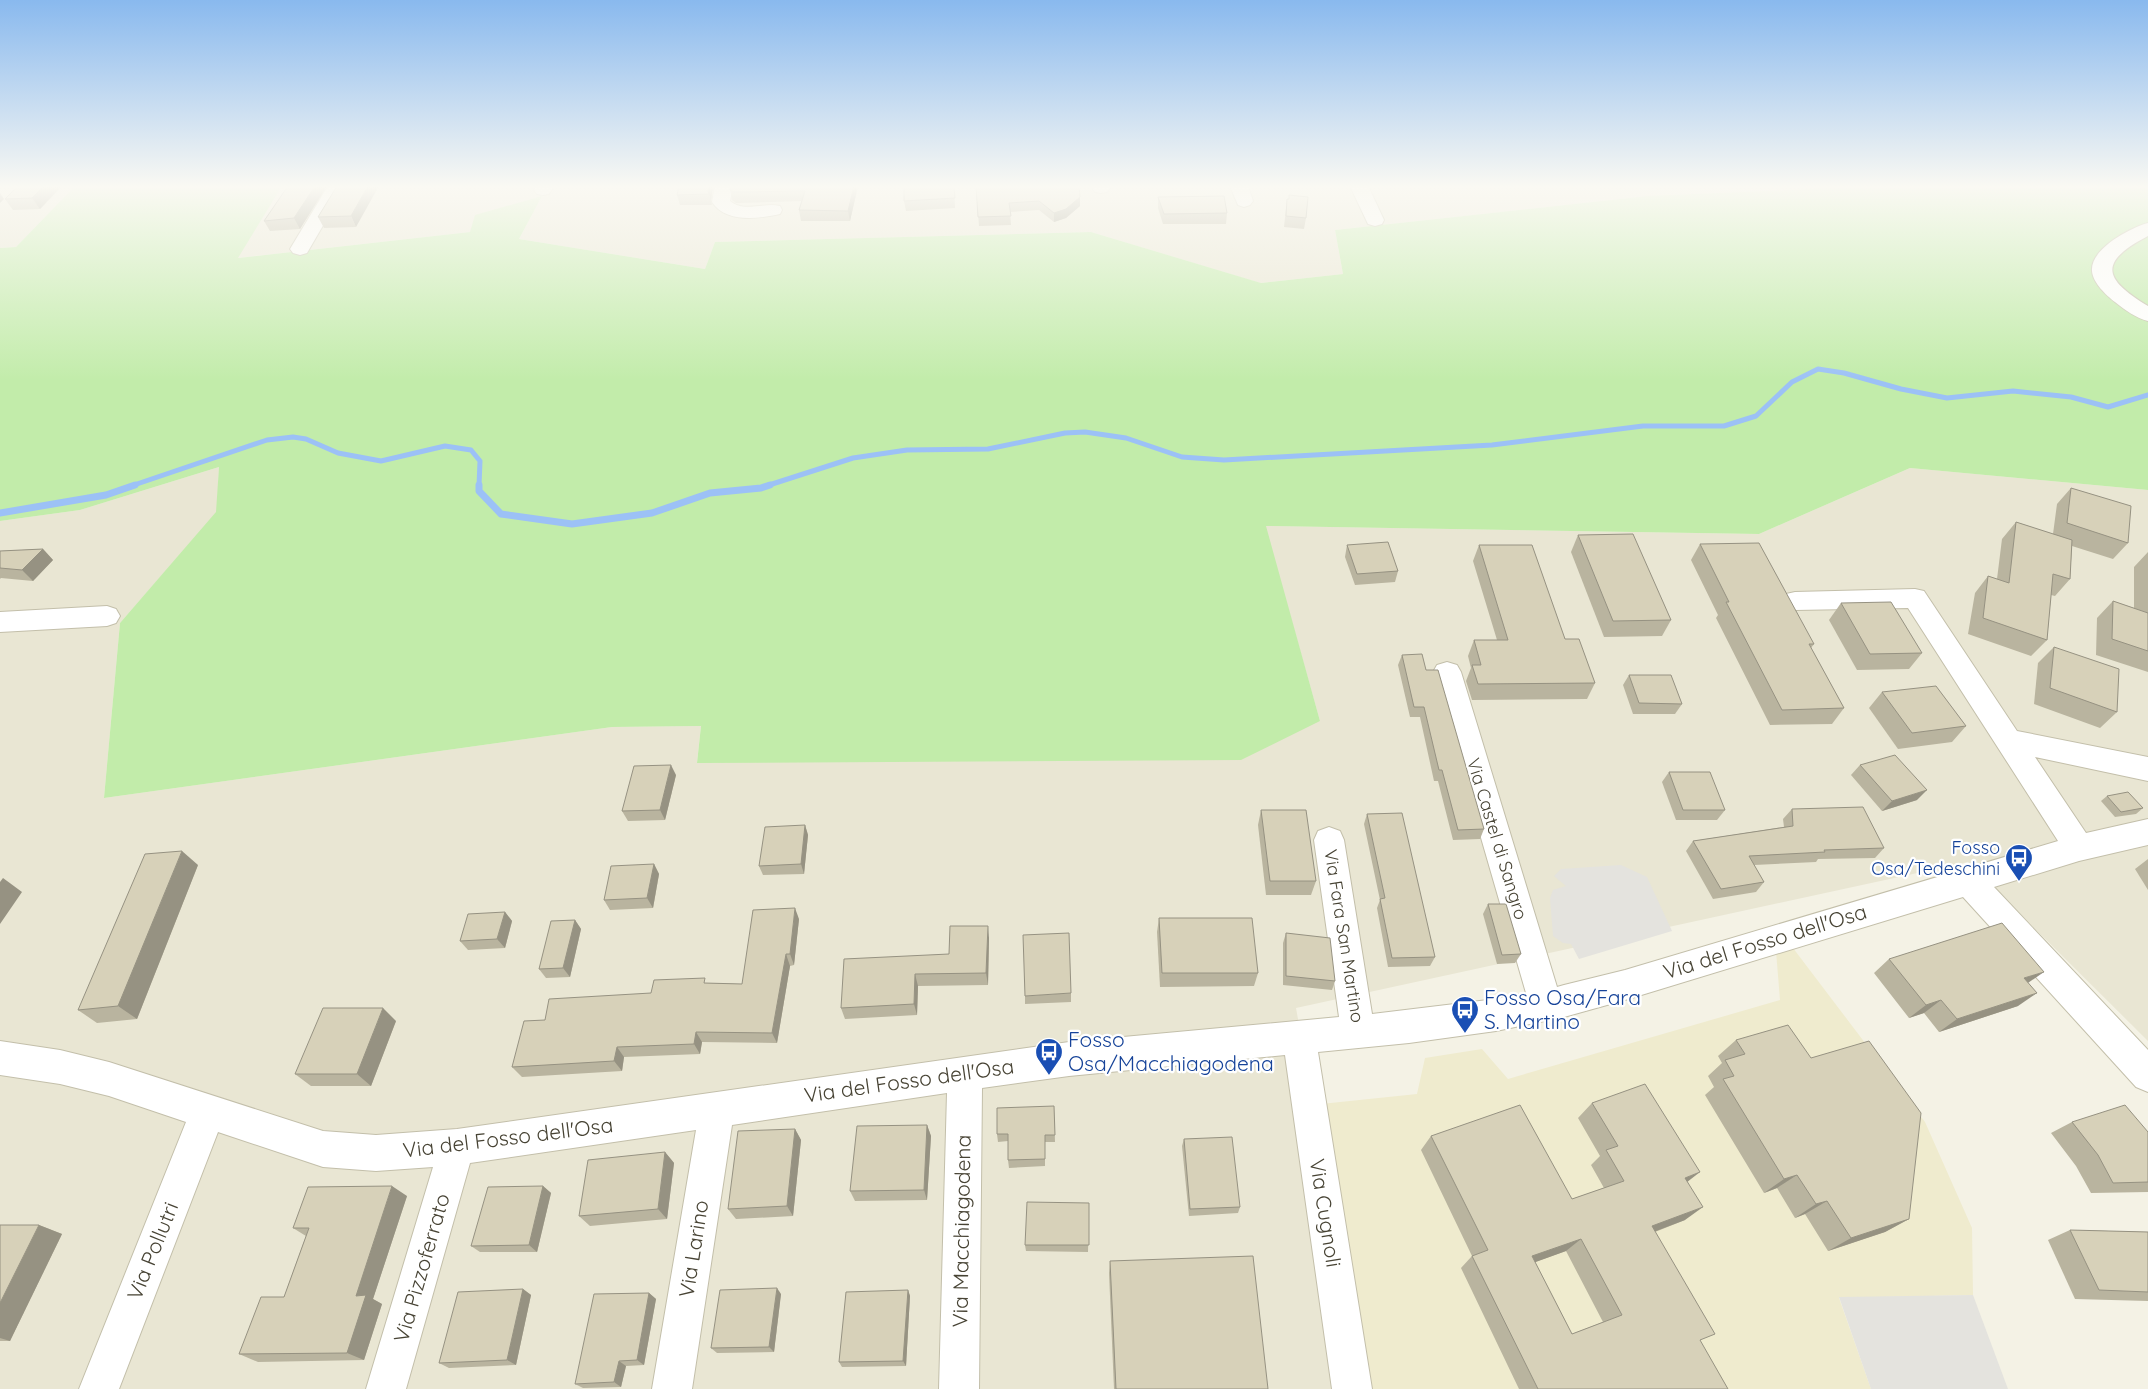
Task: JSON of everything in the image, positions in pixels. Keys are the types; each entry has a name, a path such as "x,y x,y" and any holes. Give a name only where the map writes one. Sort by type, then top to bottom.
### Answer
{"street":[{"path":"2112,251 2103,260 2101,270 2103,280 2113,292 2148,316"},
{"path":"1795,601 1916,598 2079,848"},
{"path":"0,622 107,616"},
{"name":"Via Castel di Sangro","path":"1447,672 1546,1005"},
{"path":"2008,740 2148,769"},
{"name":"Via del Fosso dell'Osa","path":"1,1061 60,1067 109,1079 292,1140 337,1152 383,1153 458,1147 1101,1055 1298,1038 1461,1021 1546,1005 1625,985 2079,848 2148,832"},
{"name":"Via Fara San Martino","path":"1329,840 1358,1032"},
{"path":"1968,881 2148,1075"},
{"name":"Via Cugnoli","path":"1298,1038 1352,1389"},
{"name":"Via Macchiagodena","path":"959,1389 965,1073"},
{"name":"Via Larino","path":"672,1389 717,1109"},
{"name":"Via Pollutri","path":"98,1389 208,1112"},
{"name":"Via Pizzoferrato","path":"386,1389 458,1147"}],"shaded area":[{"path":"241,251 301,251 237,258"},
{"path":"592,251 712,251 705,269"},
{"path":"1153,251 1339,251 1343,274 1260,283"},
{"path":"219,467 217,512 120,623 104,798 612,727 701,726 697,762 1320,721 1265,526 1759,534 1910,468 2148,490 2148,1041 1968,862 1296,1008 1365,1389 0,1389 0,521 80,510"},
{"path":"1621,865 1647,877 1672,931 1579,959 1571,944 1563,943 1553,936 1550,898 1553,890 1566,886 1554,876 1561,869"},
{"path":"1793,948 1925,1122 1972,1228 1973,1295 1839,1298 1871,1389 1372,1389 1321,1104 1417,1094 1425,1058 1482,1049 1508,1079 1780,1000 1776,951"},
{"path":"1973,1295 2008,1389 1871,1389 1839,1297"}],"green space":[{"path":"0,251 242,251 238,258 302,251 592,251 705,269 712,251 1154,251 1261,283 1343,274 1339,251 2148,251 2148,490 1910,468 1759,534 1266,526 1320,721 1241,760 697,763 701,726 612,727 104,798 120,623 216,512 219,467 80,510 0,521"}],"building":[{"path":"2071,488 2131,506 2128,543 2067,523"},
{"path":"2016,522 2072,540 2070,579 2053,574 2047,640 1983,618 1988,576 2009,583"},
{"path":"1633,534 1671,620 1613,621 1578,535"},
{"path":"1388,542 1398,571 1357,574 1347,545"},
{"path":"1759,543 1814,644 1809,644 1844,708 1782,710 1726,602 1729,602 1700,544"},
{"path":"1479,545 1532,545 1565,639 1579,639 1595,683 1478,684 1472,665 1481,665 1474,640 1508,640"},
{"path":"43,549 22,570 0,568 0,551"},
{"path":"2113,601 2148,613 2148,651 2112,639"},
{"path":"1891,602 1922,653 1870,654 1841,603"},
{"path":"2054,647 2119,669 2117,712 2050,688"},
{"path":"1422,654 1426,670 1438,670 1484,829 1458,830 1442,770 1439,770 1424,707 1414,707 1402,655"},
{"path":"1629,675 1671,675 1682,704 1639,703"},
{"path":"1936,686 1966,726 1912,733 1882,692"},
{"path":"1895,755 1927,790 1892,801 1860,765"},
{"path":"671,765 660,810 622,811 634,766"},
{"path":"1669,772 1710,772 1725,810 1683,810"},
{"path":"2128,792 2143,808 2121,812 2107,796"},
{"path":"1863,807 1884,848 1824,850 1825,852 1749,856 1764,882 1721,889 1693,841 1793,826 1792,809"},
{"path":"1261,810 1306,810 1316,881 1270,881"},
{"path":"1402,813 1435,957 1392,958 1380,899 1385,898 1367,814"},
{"path":"805,825 801,864 759,866 765,827"},
{"path":"182,851 118,1006 78,1010 145,854"},
{"path":"654,864 647,898 604,900 611,866"},
{"path":"1488,904 1506,904 1521,954 1502,955"},
{"path":"795,908 790,954 786,954 772,1033 696,1032 694,1044 617,1047 614,1061 512,1067 524,1021 545,1020 549,999 651,993 654,980 705,978 704,983 742,984 753,910"},
{"path":"505,912 497,939 460,941 468,914"},
{"path":"1159,918 1252,918 1258,973 1162,973"},
{"path":"575,920 563,968 539,969 551,921"},
{"path":"2002,923 2044,972 2024,978 2037,993 1957,1019 1941,1000 1926,1005 1889,959"},
{"path":"950,926 988,926 986,973 915,974 914,1004 841,1008 844,959 949,954"},
{"path":"1069,933 1071,993 1025,996 1023,935"},
{"path":"1286,933 1330,938 1335,981 1286,976"},
{"path":"323,1008 383,1008 357,1074 295,1074"},
{"path":"1788,1025 1811,1058 1869,1041 1921,1113 1909,1219 1851,1238 1827,1201 1816,1204 1797,1175 1784,1179 1723,1079 1734,1076 1725,1060 1745,1054 1736,1040"},
{"path":"1645,1084 1700,1172 1685,1178 1703,1207 1652,1226 1715,1334 1700,1340 1728,1389 1538,1389 1472,1256 1488,1250 1431,1136 1520,1105 1572,1199 1624,1181 1606,1150 1618,1146 1592,1103","holes":["1581,1239 1622,1315 1572,1334 1532,1256"]},
{"path":"2125,1105 2148,1132 2148,1182 2113,1183 2098,1155 2072,1122"},
{"path":"1054,1106 1055,1135 1045,1135 1045,1159 1008,1160 1008,1134 997,1134 997,1108"},
{"path":"927,1125 924,1190 850,1191 857,1126"},
{"path":"795,1129 787,1206 728,1209 738,1131"},
{"path":"1232,1137 1240,1207 1190,1209 1184,1139"},
{"path":"665,1152 658,1209 579,1216 588,1160"},
{"path":"392,1186 356,1296 366,1295 347,1353 239,1354 261,1297 284,1297 309,1228 293,1228 308,1187"},
{"path":"543,1186 529,1245 471,1246 488,1187"},
{"path":"1027,1202 1089,1203 1089,1245 1025,1245"},
{"path":"0,1225 39,1225 0,1303"},
{"path":"2070,1230 2148,1232 2148,1292 2099,1290"},
{"path":"1253,1256 1268,1389 1116,1389 1110,1261"},
{"path":"777,1288 769,1347 711,1348 720,1290"},
{"path":"523,1289 507,1360 439,1363 458,1292"},
{"path":"908,1290 903,1361 839,1362 846,1292"},
{"path":"649,1293 637,1360 619,1361 614,1382 575,1384 594,1294"}],"waterway":[{"path":"766,486 853,458 907,450 988,449 1065,433 1085,432 1126,438 1182,457 1224,460 1492,445 1643,426 1724,426 1756,416 1792,382 1818,369 1844,373 1901,389 1947,398 2013,391 2071,397 2108,407 2148,395"},
{"path":"131,486 267,440 293,437 306,439 338,453 381,461 445,446 471,450 480,461 479,486"},
{"path":"0,513 106,495 135,485"},
{"path":"479,486 479,491 501,514 572,524 652,513 710,493 761,488 770,485"}],"place":[{"name":"Fosso Osa/Tedeschini","path":"2019,882"},
{"name":"Fosso Osa/Fara S. Martino","path":"1465,1034"},
{"name":"Fosso Osa/Macchiagodena","path":"1049,1076"}]}
